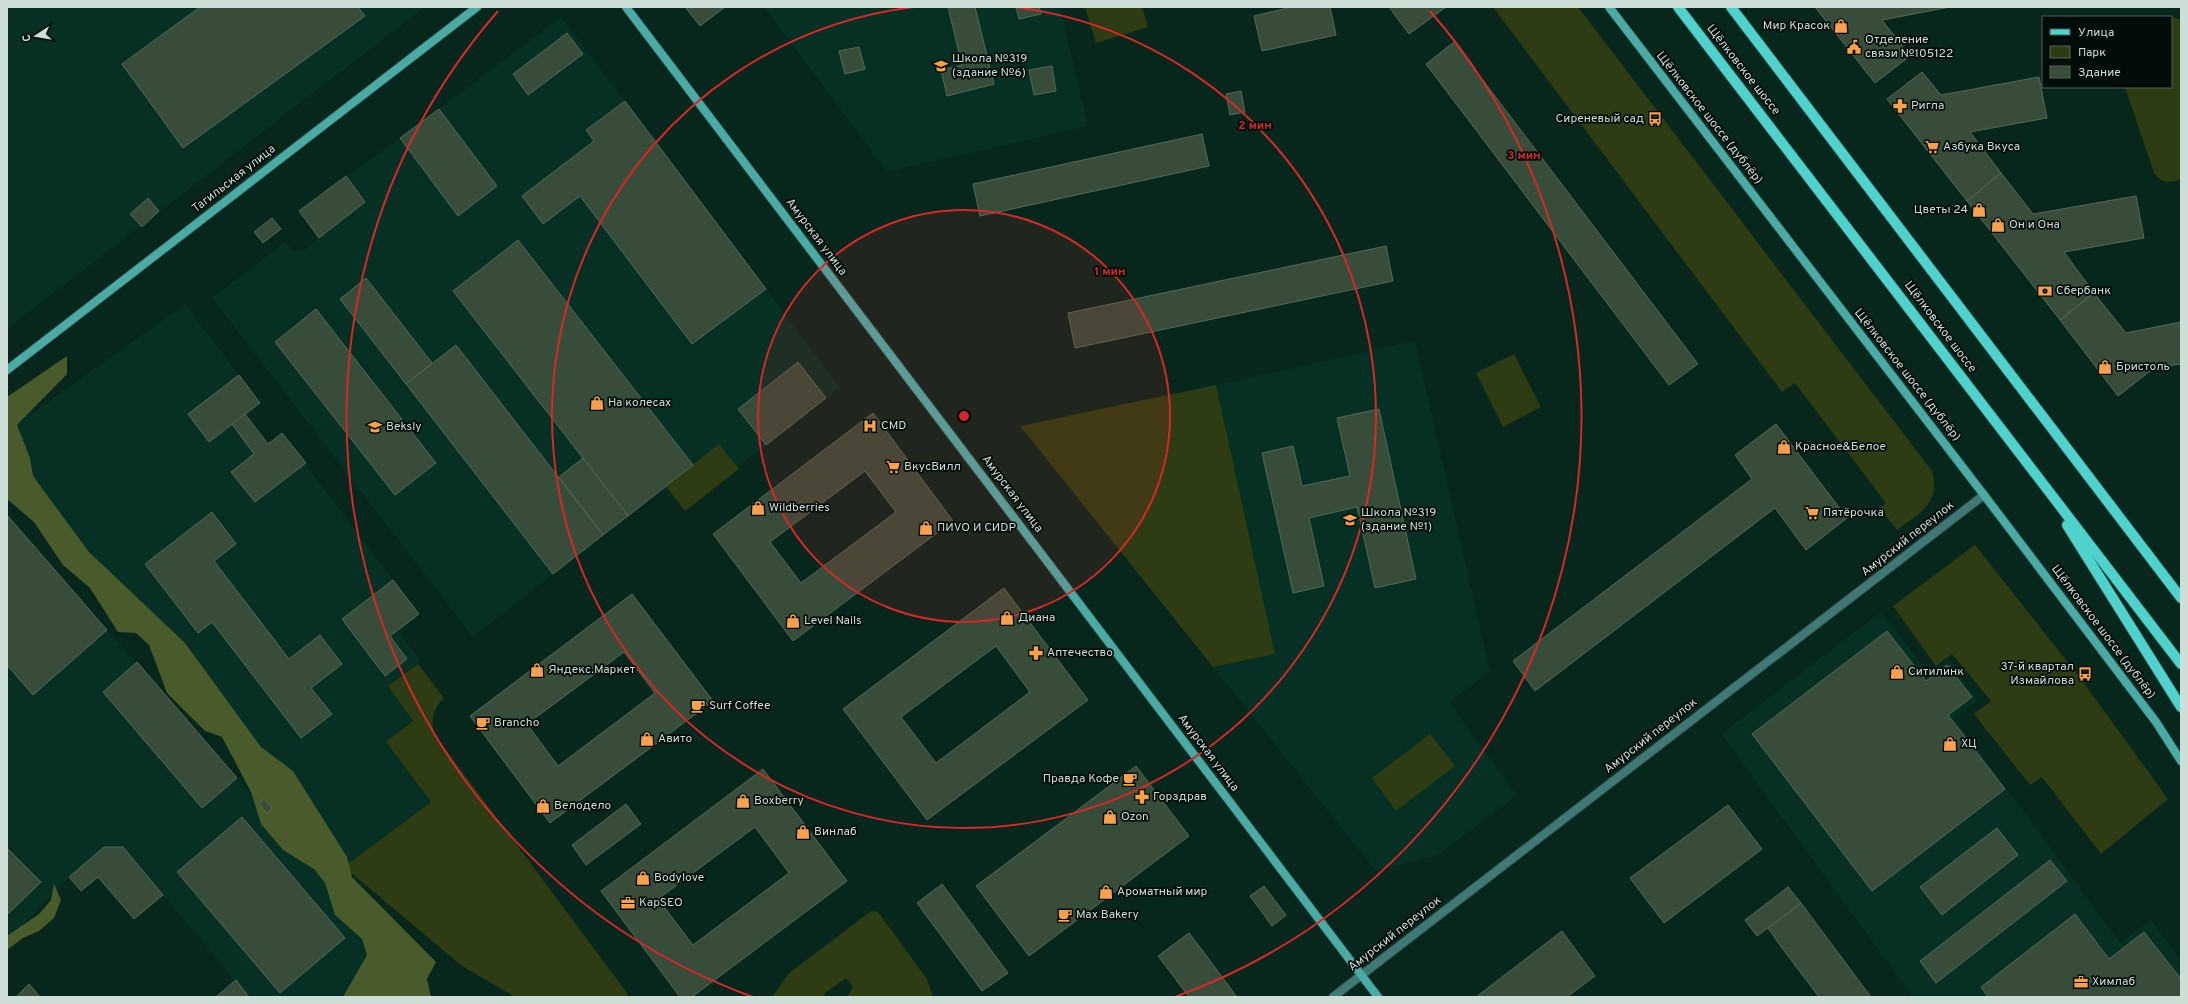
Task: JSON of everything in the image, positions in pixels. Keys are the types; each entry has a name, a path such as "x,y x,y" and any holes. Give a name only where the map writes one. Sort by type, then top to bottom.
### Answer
{"main road":[{"name":"Щёлковское шоссе","path":"1678,7 2181,664"},
{"path":"1731,7 2181,598"},
{"path":"2034,472 2181,706"}],"street":[{"name":"Тагильская улица","path":"7,370 477,7"},
{"name":"Амурская улица","path":"626,7 1378,997"},
{"name":"Щёлковское шоссе (дублёр)","path":"1609,7 1984,495 2156,722 2181,761"},
{"name":"Амурский переулок","path":"1333,997 1984,495"}],"shaded area":[{"path":"7,7 425,7 7,329"},
{"name":"Школа №319 (здание №6)","path":"764,7 1060,7 1088,126 887,172"},
{"path":"561,17 840,387 738,467 719,444 473,637 212,298 285,242 293,251 304,250 319,238 299,211 400,138"},
{"path":"185,304 260,403 245,414 268,444 282,433 419,614 398,631 421,661 388,686 413,721 386,742 431,802 344,867 7,475 7,431"},
{"name":"Школа №319 (здание №1)","path":"1415,341 1490,672 1449,702 1517,796 1438,855 1376,871 1213,667 1275,654 1216,385"},
{"path":"67,356 67,374 17,425 30,458 33,476 89,552 185,643 261,747 293,771 347,857 352,877 436,962 427,979 431,997 343,997 367,955 362,939 335,915 325,883 314,869 283,850 261,824 251,792 222,737 205,731 167,693 149,645 136,633 118,632 90,588 63,565 34,522 7,499 7,397"},
{"path":"7,515 237,778 400,972 409,997 249,997 123,847 104,847 69,877 7,941"},
{"path":"1881,612 1929,673 1949,659 1978,700 1954,718 2120,942 2151,920 2181,959 2181,997 1913,997 1721,734"},
{"path":"54,884 61,900 54,918 39,931 23,938 7,950 7,936 39,914 51,900"}],"green space":[{"path":"1085,7 1142,7 1148,27 1096,43"},
{"path":"1493,7 1578,7 1932,471 1934,492 1931,499 1921,512 1897,530 1880,508 1886,503 1795,383 1782,392"},
{"path":"2172,17 2181,20 2181,179 2166,182 2157,177 2154,173 2125,88 2172,88"},
{"path":"1514,354 1541,407 1503,427 1476,373"},
{"path":"1216,385 1275,654 1213,667 1020,426"},
{"path":"719,444 739,469 685,511 666,486"},
{"path":"1975,545 2081,679 2168,799 2101,854 2042,777 2030,785 1974,714 1991,701 1952,654 1936,666 1893,606"},
{"path":"418,664 444,698 437,706 434,715 433,725 435,735 630,997 515,997 462,966 344,867 431,802 386,742 413,721 388,686"},
{"path":"1430,734 1455,766 1396,811 1372,778"},
{"path":"871,911 878,912 927,979 933,997 847,997 853,987 846,978 825,993 823,997 772,997 788,974"}],"building":[{"path":"200,7 358,7 365,16 183,148 122,64"},
{"path":"685,7 725,7 700,26"},
{"path":"948,7 975,7 994,84 947,96 941,70 962,65"},
{"path":"1016,7 1039,7 1041,14 1019,19"},
{"path":"1292,7 1330,7 1336,35 1262,51 1254,16"},
{"path":"1389,7 1446,7 1409,34"},
{"path":"1815,7 1950,7 1882,20 1910,56 1875,83"},
{"path":"567,33 583,54 528,95 513,74"},
{"path":"1454,42 1698,364 1669,385 1426,64"},
{"path":"859,47 865,69 845,74 839,51"},
{"path":"1052,66 1056,91 1034,95 1029,70"},
{"path":"1922,72 1941,95 2039,77 2047,118 1970,132 2001,173 1967,201 1887,99"},
{"path":"1241,91 1245,112 1230,115 1226,94"},
{"path":"625,101 766,289 692,344 580,196 543,224 522,196 594,141 586,130"},
{"path":"439,109 497,186 458,216 400,138"},
{"path":"1202,134 1209,166 980,216 973,184"},
{"path":"2001,173 2033,214 2136,196 2144,238 2064,252 2094,293 2060,320 1967,201"},
{"path":"346,176 365,202 319,238 299,211"},
{"path":"148,198 159,211 142,227 130,214"},
{"path":"272,218 281,229 263,243 254,232"},
{"path":"518,240 693,465 628,516 453,291"},
{"path":"1386,246 1393,281 1075,348 1068,313"},
{"path":"366,278 432,363 406,384 340,299"},
{"path":"2094,293 2126,333 2181,322 2181,364 2154,368 2118,396 2060,320"},
{"path":"316,309 436,463 395,495 275,342"},
{"path":"456,345 603,535 553,574 406,384"},
{"path":"798,362 826,398 766,445 738,409"},
{"path":"239,375 260,403 209,442 188,414"},
{"path":"1379,409 1416,579 1375,588 1357,507 1309,518 1324,586 1293,593 1262,453 1293,446 1302,486 1350,476 1337,418"},
{"path":"873,413 953,521 793,641 713,534","holes":["865,471 896,512 801,583 770,542"]},
{"path":"245,414 268,444 282,433 306,463 255,502 231,472 254,454 232,424"},
{"path":"1776,424 1847,518 1806,550 1775,508 1535,691 1513,661 1752,479 1735,455"},
{"path":"583,458 628,516 603,535 559,477"},
{"path":"212,512 236,544 214,561 289,659 320,635 342,664 311,688 332,714 301,738 212,622 198,633 145,564"},
{"path":"7,515 107,630 33,695 7,665"},
{"path":"393,580 419,614 390,636 407,659 385,676 342,619"},
{"path":"1004,588 1088,700 927,820 843,709","holes":["996,646 1030,692 936,763 901,717"]},
{"path":"632,594 713,701 550,823 470,716","holes":["624,652 655,693 558,766 527,724"]},
{"path":"1887,631 1926,681 1947,665 1972,697 1948,715 2005,789 1872,891 1752,734"},
{"path":"137,662 237,778 202,808 103,692"},
{"path":"1136,766 1189,836 1029,956 976,886"},
{"path":"763,769 847,881 692,997 680,997 601,891","holes":["755,827 789,873 693,945 658,899"]},
{"path":"264,799 272,808 267,813 259,804"},
{"path":"626,804 641,824 586,865 572,845"},
{"path":"1728,805 1762,849 1664,923 1630,878"},
{"path":"242,817 345,938 280,993 177,872"},
{"path":"1997,828 2018,855 1942,915 1920,887"},
{"path":"104,847 123,847 163,895 134,919 98,877 81,891 69,877"},
{"path":"7,848 41,882 7,915"},
{"path":"2050,860 2067,881 1936,983 1920,961"},
{"path":"942,884 1008,973 982,991 917,903"},
{"path":"1264,886 1286,915 1272,926 1250,896"},
{"path":"1788,887 1801,903 1757,936 1745,920"},
{"path":"1801,903 1871,997 1819,997 1782,948 1768,928"},
{"path":"2075,914 2109,959 2144,932 2181,979 2181,997 1988,997 1981,987"},
{"path":"1562,931 1595,976 1567,997 1476,997"},
{"path":"1189,933 1237,997 1189,997 1158,956"},
{"path":"236,980 249,997 217,996"},
{"path":"29,984 40,997 16,997"}],"place":[{"name":"Мир Красок","path":"1841,26"},
{"name":"Отделение связи №105122","path":"1854,47"},
{"name":"Школа №319 (здание №6)","path":"941,66"},
{"name":"Ригла","path":"1900,106"},
{"name":"Сиреневый сад","path":"1655,119"},
{"name":"Азбука Вкуса","path":"1932,147"},
{"name":"Цветы 24","path":"1979,210"},
{"name":"Он и Она","path":"1998,225"},
{"name":"Сбербанк","path":"2045,291"},
{"name":"Бристоль","path":"2105,367"},
{"name":"На колесах","path":"597,403"},
{"name":"CMD","path":"870,426"},
{"name":"Beksly","path":"375,427"},
{"name":"Красное&Белое","path":"1784,447"},
{"name":"ВкусВилл","path":"893,467"},
{"name":"Wildberries","path":"758,508"},
{"name":"Пятёрочка","path":"1812,513"},
{"name":"Школа №319 (здание №1)","path":"1350,520"},
{"name":"ПИVO И СИDР","path":"926,528"},
{"name":"Диана","path":"1007,618"},
{"name":"Level Nails","path":"793,621"},
{"name":"Аптечество","path":"1036,653"},
{"name":"Яндекс.Маркет","path":"537,670"},
{"name":"Ситилинк","path":"1897,672"},
{"name":"37-й квартал Измайлова","path":"2085,674"},
{"name":"Surf Coffee","path":"698,706"},
{"name":"Brancho","path":"483,723"},
{"name":"Авито","path":"647,739"},
{"name":"ХЦ","path":"1950,744"},
{"name":"Правда Кофе","path":"1130,779"},
{"name":"Горздрав","path":"1142,797"},
{"name":"Boxberry","path":"743,801"},
{"name":"Велодело","path":"543,806"},
{"name":"Ozon","path":"1110,817"},
{"name":"Винлаб","path":"803,832"},
{"name":"Bodylove","path":"643,878"},
{"name":"Ароматный мир","path":"1106,892"},
{"name":"KapSEO","path":"628,903"},
{"name":"Max Bakery","path":"1065,915"},
{"name":"Химлаб","path":"2081,982"}]}
